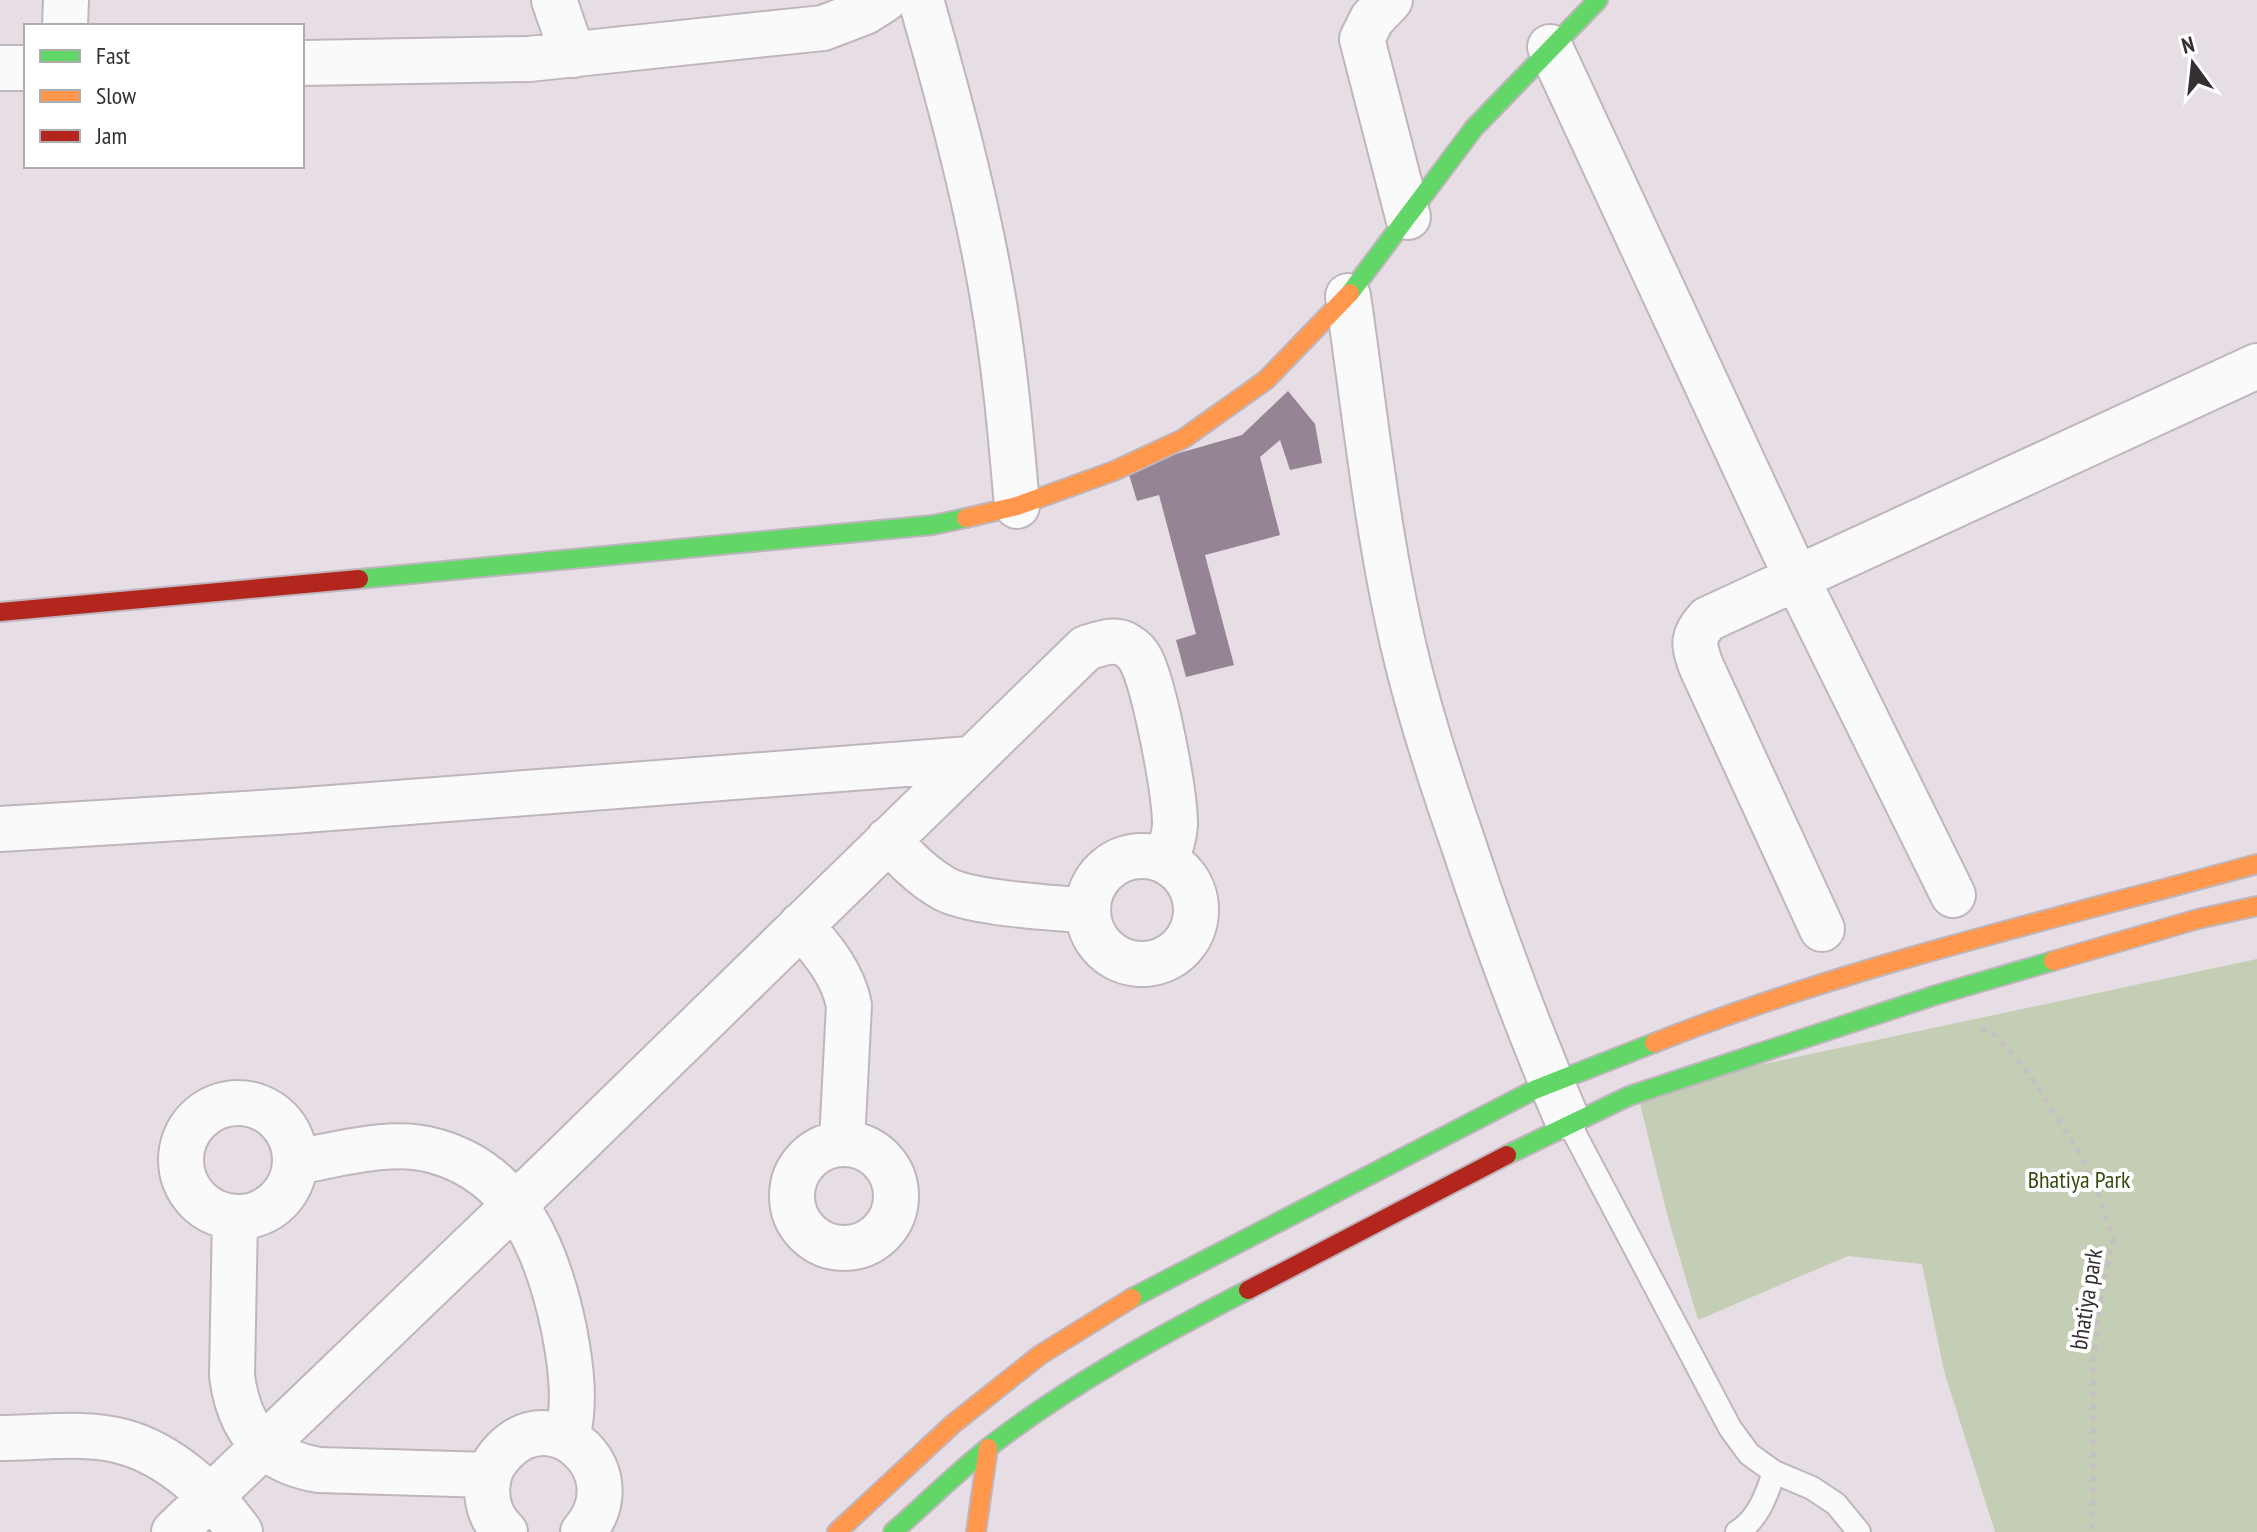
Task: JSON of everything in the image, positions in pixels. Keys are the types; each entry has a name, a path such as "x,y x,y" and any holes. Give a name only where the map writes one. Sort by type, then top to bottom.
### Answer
{"main road":[{"path":"0,612 933,525 1017,506 1114,471 1183,439 1266,380 1348,296 1474,128 1598,0"},
{"path":"837,1532 953,1424 1040,1355 1149,1287 1552,1083 1726,1014 1900,961 2257,864"},
{"path":"893,1532 988,1448 1063,1394 1169,1331 1496,1160 1629,1096 1936,995 2198,919 2257,906"},
{"path":"976,1532 988,1448"},
{"path":"855,1515 869,1532"}],"street":[{"path":"65,24 66,0"},
{"path":"554,0 573,55"},
{"path":"304,63 529,59 823,28 865,12 884,0"},
{"path":"921,0 971,188 993,299 1008,401 1017,506"},
{"path":"1390,0 1372,19 1362,39 1408,217"},
{"path":"1550,47 1797,579 1953,895"},
{"path":"0,68 24,68"},
{"path":"1348,296 1386,553 1408,663 1432,752 1475,881 1519,1004 1570,1125"},
{"path":"1822,929 1695,650 1696,632 1708,619 2257,366"},
{"path":"174,1532 1086,648 1109,641 1126,644 1139,655 1147,674 1175,822 1173,843 1165,861"},
{"path":"0,829 292,811 970,759"},
{"path":"888,840 925,877 948,890 970,897 1088,911"},
{"path":"1148,856 1180,870 1190,884 1196,901 1196,918 1191,935 1180,949 1166,959 1148,964 1131,963 1114,957 1100,945 1088,911 1091,893 1099,877 1113,864 1148,856"},
{"path":"801,925 832,963 844,983 849,1005 842,1142"},
{"path":"239,1103 257,1106 273,1115 285,1128 293,1144 295,1162 291,1180 282,1195 269,1207 252,1215 235,1217 215,1212 199,1201 187,1186 181,1167 182,1148 189,1130 202,1115 220,1106 239,1103"},
{"path":"295,1162 391,1147 432,1150 462,1161 492,1180 514,1205 542,1251 558,1303 572,1389 573,1416 567,1438"},
{"path":"235,1217 232,1376 234,1397 249,1431 284,1460 319,1470 489,1475"},
{"path":"505,1532 490,1511 486,1493 489,1475 496,1459 510,1445 528,1436 547,1433 567,1438 583,1449 595,1465 601,1484 600,1504 592,1522 583,1532"},
{"path":"0,1438 123,1441 172,1466 209,1497 240,1532"}],"lane":[{"path":"1570,1125 1730,1428 1749,1454 1774,1472 1812,1488 1836,1504 1859,1532"},
{"path":"1737,1532 1746,1527 1767,1498 1774,1472"}],"path":[{"name":"bhatiya park","path":"1936,995 1955,1014 1996,1036 2027,1071 2079,1152 2099,1196 2113,1239 2101,1296 2093,1366 2091,1532"}],"green space":[{"name":"Bhatiya Park","path":"2257,959 2257,1532 1995,1532 1944,1371 1922,1264 1848,1256 1698,1320 1667,1214 1637,1091"}],"building":[{"path":"1288,391 1315,424 1322,463 1290,470 1280,440 1260,457 1280,535 1205,555 1234,665 1186,677 1176,640 1196,634 1159,495 1137,501 1127,468 1242,435"}],"traffic: fast":[{"path":"1350,293 1474,128 1598,0"},
{"path":"359,579 933,525 966,518"},
{"path":"1507,1155 1629,1096 1936,995 2053,961"},
{"path":"1132,1298 1534,1090 1654,1043"},
{"path":"893,1532 976,1457 1019,1424 1083,1382 1248,1290"}],"traffic: slow":[{"path":"966,518 1017,506 1114,471 1183,439 1266,380 1350,293"},
{"path":"1654,1043 1727,1015 1877,967 2257,864"},
{"path":"2053,961 2198,919 2257,906"},
{"path":"837,1532 953,1424 1040,1355 1132,1298"},
{"path":"976,1532 988,1448"}],"traffic: jam":[{"path":"0,612 359,579"},
{"path":"1248,1290 1507,1155"}]}
